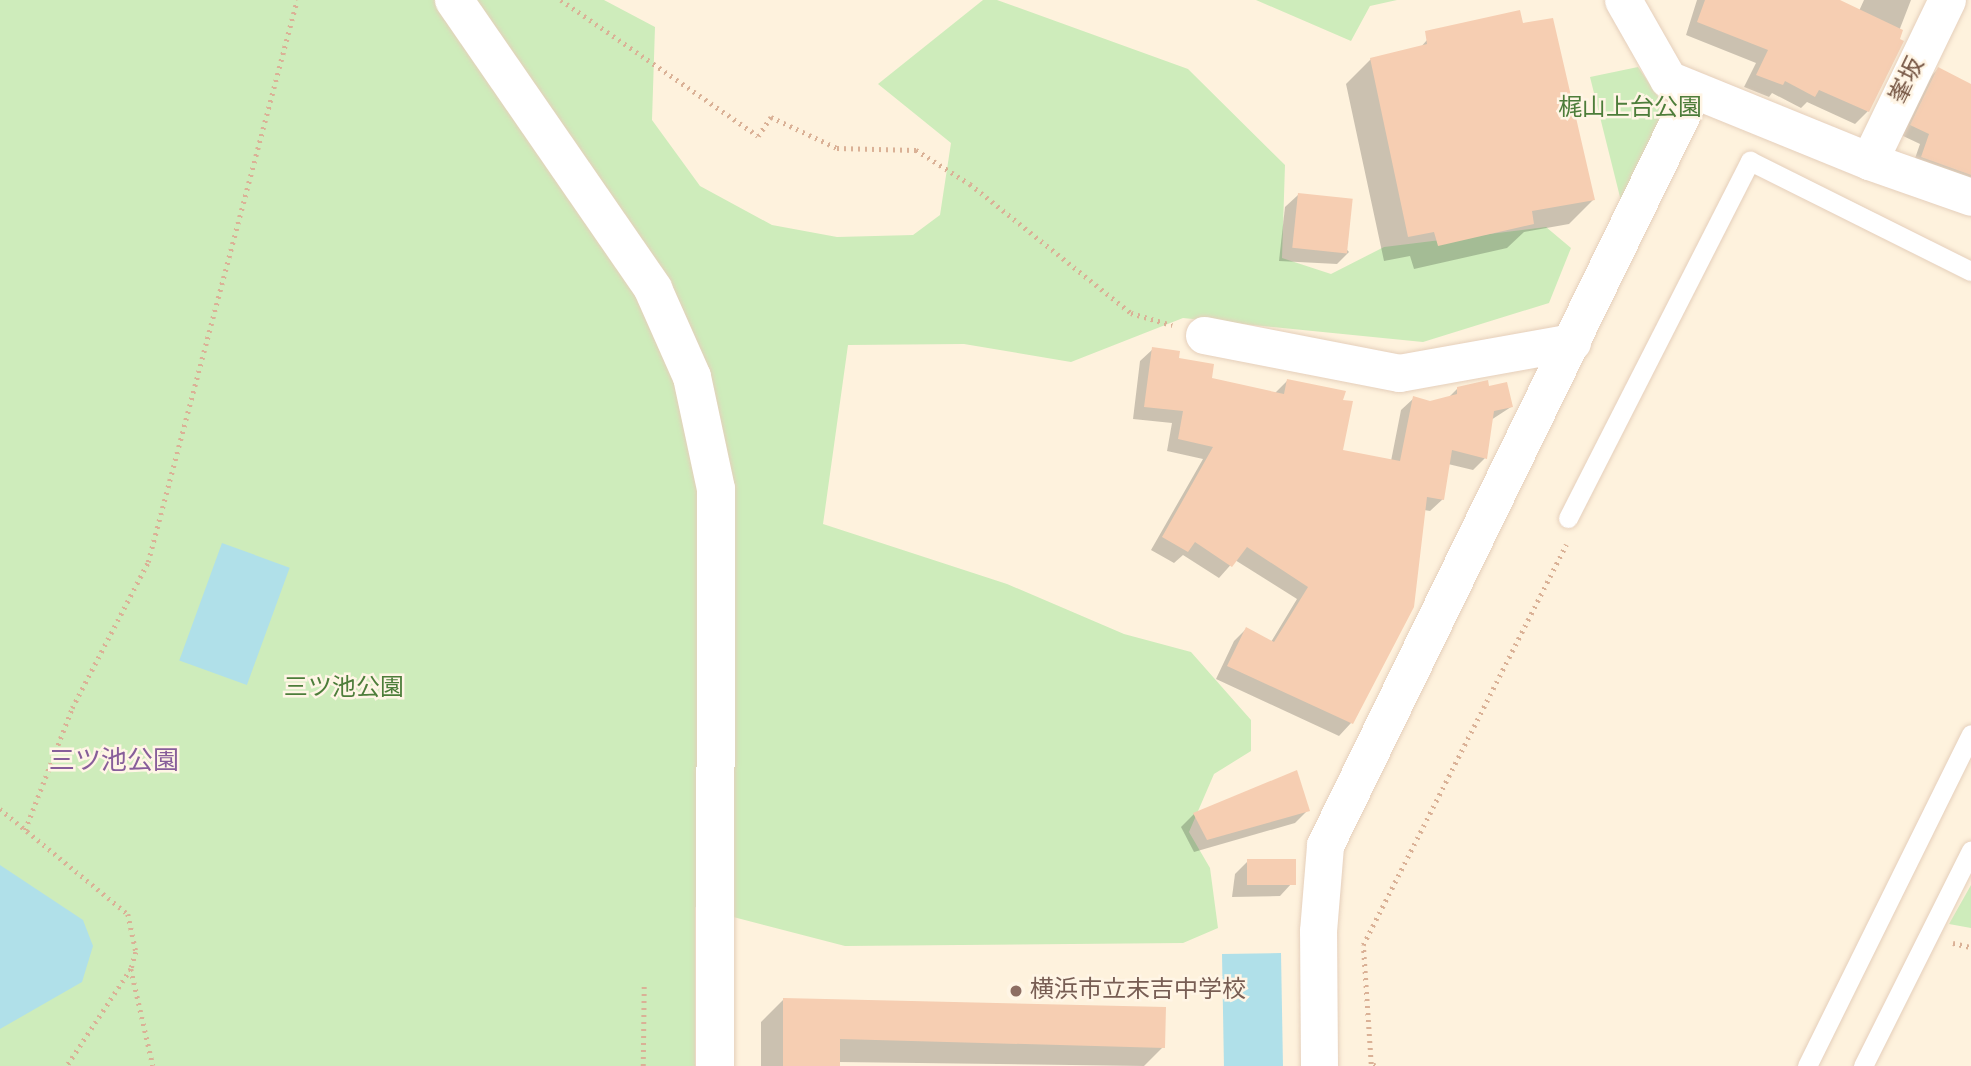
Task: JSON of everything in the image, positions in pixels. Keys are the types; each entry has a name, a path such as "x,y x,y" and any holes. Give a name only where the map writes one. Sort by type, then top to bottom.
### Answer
{"street":[{"path":"454,0 653,289 692,377 716,489 715,1066"},
{"path":"1623,0 1668,79 1870,161 1971,197"},
{"name":"峯坂","path":"1870,161 1948,0"},
{"path":"1319,1066 1318,931 1325,845 1693,91"},
{"path":"1203,335 1399,373 1572,342"}],"lane":[{"path":"1568,518 1750,160 1971,271"},
{"path":"1807,1066 1971,734"},
{"path":"1863,1066 1971,850"}],"path":[{"path":"24,830 72,708 148,562 297,0"},
{"path":"561,0 758,136 771,117 837,148 916,150 970,184 1131,313 1203,335"},
{"path":"1375,1066 1371,1064 1363,945 1572,530 1568,518"},
{"path":"0,809 128,914 136,952 131,969 67,1066"},
{"path":"1945,942 1971,947"},
{"path":"131,969 153,1066"},
{"path":"643,1066 644,985"}],"green space":[{"name":"三ツ池公園","path":"0,0 604,0 655,27 652,120 700,186 772,225 837,237 913,235 940,215 951,143 878,84 983,0 997,0 1188,69 1285,165 1282,258 1331,274 1384,247 1546,227 1571,248 1549,303 1423,342 1183,318 1071,362 964,344 848,345 823,524 1007,584 1124,634 1191,652 1251,720 1251,751 1214,774 1189,832 1210,868 1218,928 1183,943 845,946 695,907 695,1066 0,1066"},
{"path":"1256,0 1397,0 1370,6 1351,41"},
{"name":"梶山上台公園","path":"1638,67 1659,98 1662,125 1622,205 1590,77"},
{"path":"1971,885 1971,928 1949,924"}],"water":[{"path":"222,543 290,568 247,685 179,660"},
{"path":"0,865 83,920 93,946 82,982 0,1029"},
{"path":"1281,953 1283,1066 1224,1066 1222,954"}],"building":[{"path":"1705,0 1840,0 1903,30 1900,39 1904,41 1869,112 1819,90 1815,97 1785,81 1783,85 1756,75 1768,50 1697,22"},
{"path":"1520,10 1523,23 1553,18 1595,200 1532,211 1534,224 1438,246 1434,232 1408,237 1370,58 1427,44 1425,31"},
{"path":"1938,67 1971,84 1971,175 1921,157 1929,134 1910,125"},
{"path":"1298,193 1353,199 1347,253 1292,248"},
{"path":"1152,347 1180,351 1179,358 1214,364 1212,378 1284,394 1287,379 1346,391 1343,400 1353,401 1343,450 1400,461 1413,396 1430,401 1457,394 1457,387 1488,380 1489,386 1507,382 1513,407 1494,411 1487,459 1452,450 1444,500 1427,497 1414,607 1353,724 1227,666 1246,627 1274,642 1308,587 1247,547 1232,567 1195,542 1188,552 1162,537 1213,447 1178,439 1183,411 1144,407"},
{"path":"1297,770 1310,811 1207,840 1193,813"},
{"path":"1247,859 1296,859 1296,885 1247,885"},
{"path":"783,998 1166,1007 1165,1048 840,1039 840,1066 783,1066"}],"place":[{"name":"横浜市立末吉中学校","path":"1016,991"}],"district":[{"name":"三ツ池公園","path":"114,762"}]}
